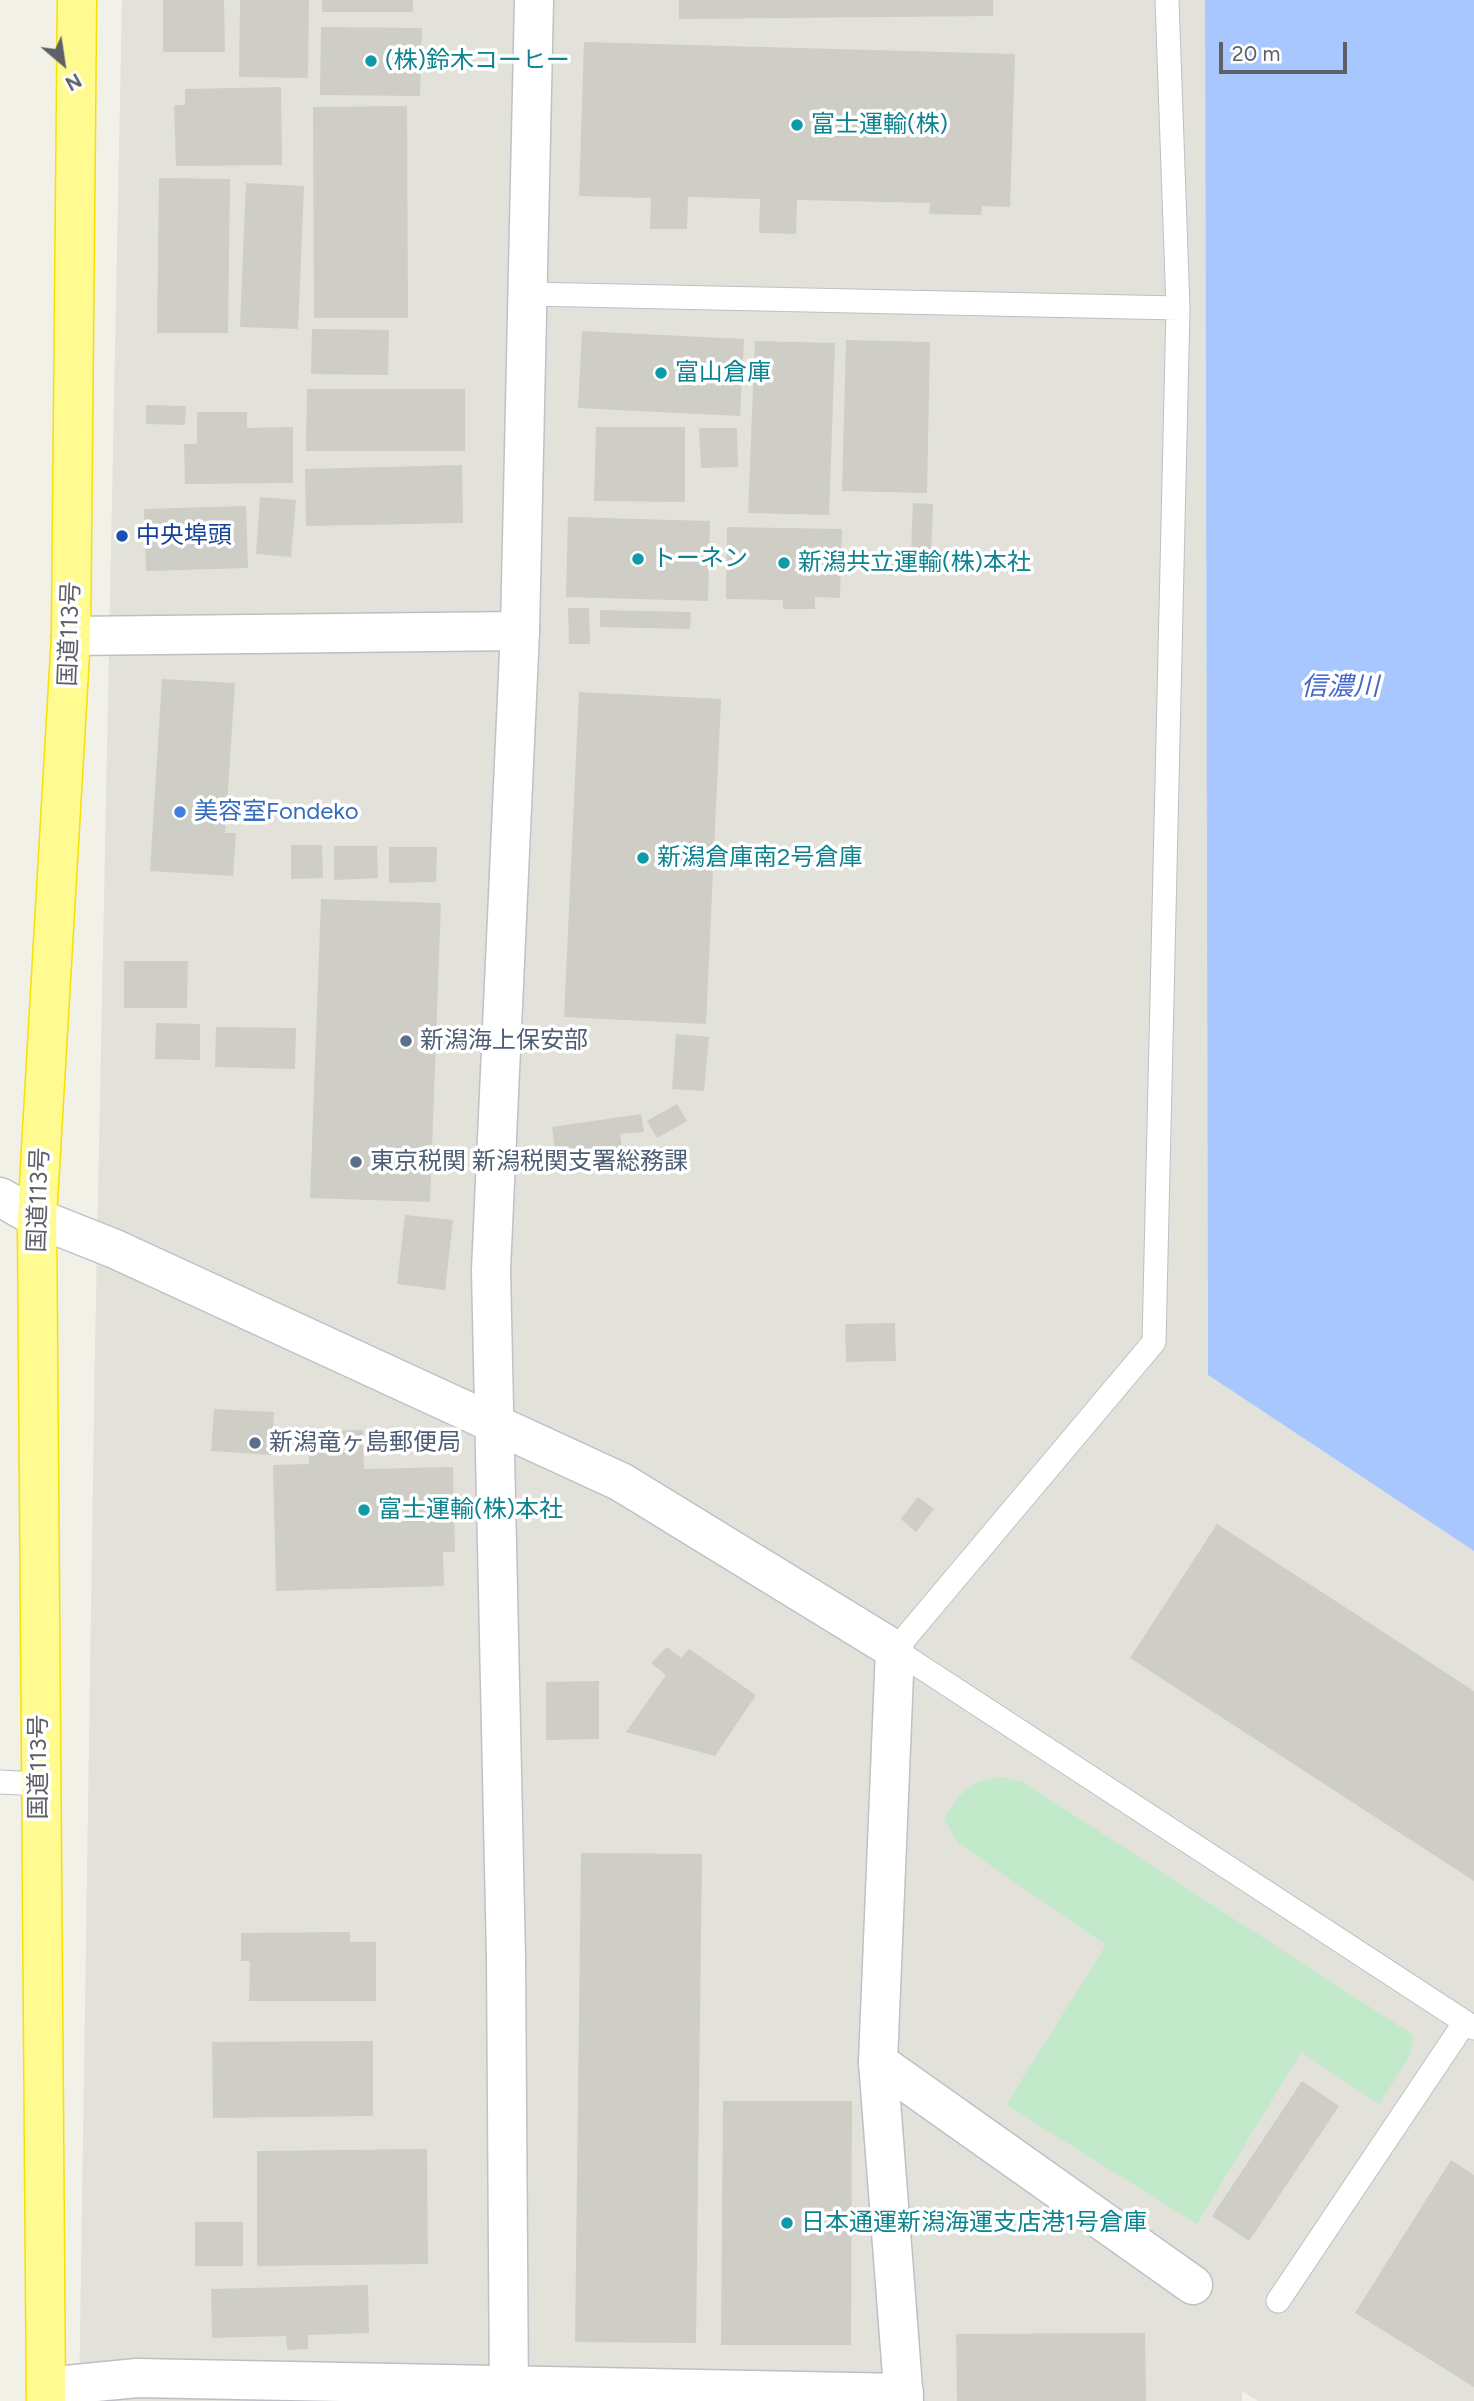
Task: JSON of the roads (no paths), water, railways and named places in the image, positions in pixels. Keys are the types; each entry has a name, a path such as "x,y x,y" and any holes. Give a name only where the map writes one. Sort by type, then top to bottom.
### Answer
{"highway":[{"name":"国道113号","path":"46,2394 39,1784 37,1218 71,636 77,0"}],"street":[{"path":"509,2394 506,1957 491,1270 520,631 534,0"},
{"path":"71,636 520,631"},
{"path":"0,1197 37,1218 115,1249 621,1482 895,1650 878,2062 904,2397 509,2394 137,2378 46,2394"},
{"path":"878,2062 1193,2285"}],"lane":[{"path":"1167,0 1178,308 1154,1342 895,1650 1469,2025 1278,2301"},
{"path":"529,294 1178,308"},
{"path":"0,1782 39,1784"}],"water":[{"name":"信濃川","path":"1205,0 1474,0 1474,1551 1208,1375"}],"place":[{"name":"(株)鈴木コーヒー","path":"371,61"},
{"name":"富士運輸(株)","path":"797,125"},
{"name":"富山倉庫","path":"661,373"},
{"name":"中央埠頭","path":"122,536"},
{"name":"トーネン","path":"638,559"},
{"name":"新潟共立運輸(株)本社","path":"784,563"},
{"name":"美容室Fondeko","path":"180,812"},
{"name":"新潟倉庫南2号倉庫","path":"643,858"},
{"name":"新潟海上保安部","path":"406,1041"},
{"name":"東京税関 新潟税関支署総務課","path":"356,1162"},
{"name":"新潟竜ヶ島郵便局","path":"255,1443"},
{"name":"富士運輸(株)本社","path":"364,1510"},
{"name":"日本通運新潟海運支店港1号倉庫","path":"787,2223"}]}
